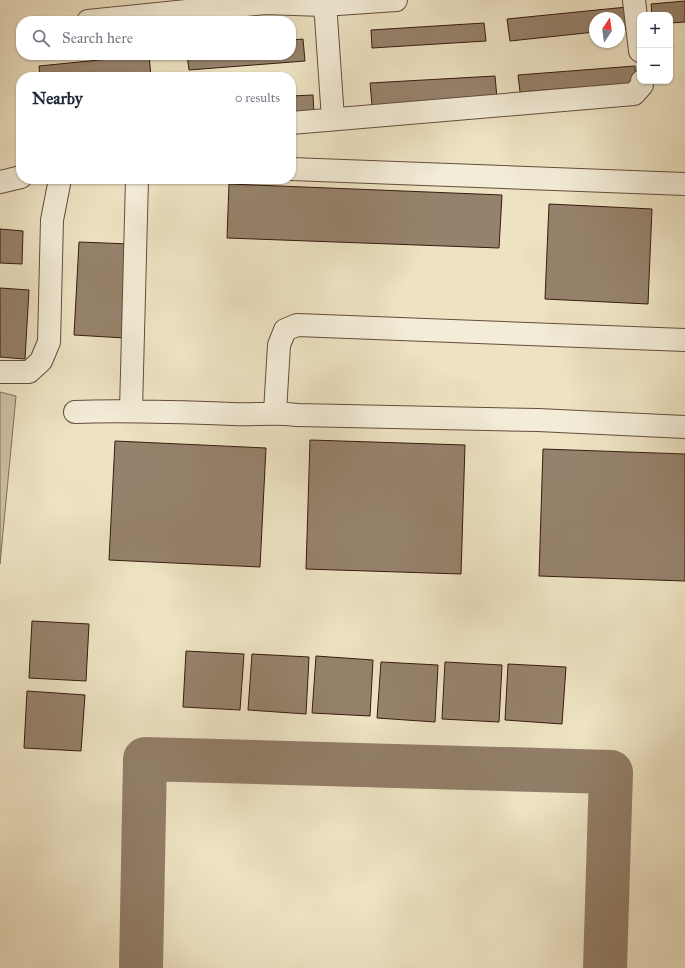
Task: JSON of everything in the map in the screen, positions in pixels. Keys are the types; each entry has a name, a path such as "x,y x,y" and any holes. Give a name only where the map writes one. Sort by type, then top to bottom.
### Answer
{"street":[{"path":"137,16 265,3 322,3 396,0"},
{"path":"634,0 640,48"},
{"path":"322,3 326,17 333,119"},
{"path":"296,123 634,94 642,84"},
{"path":"296,169 685,184"},
{"path":"0,182 16,178"},
{"path":"0,372 29,372 42,361 49,342 52,220 59,184"},
{"path":"131,410 137,184"},
{"path":"275,412 279,345 285,330 297,325 685,340"},
{"path":"75,412 131,410 249,414 275,412 297,415 538,420 685,427"}],"shaded area":[{"path":"0,392 16,396 0,564"}],"building":[{"path":"685,1 685,22 673,23 673,12 652,12 651,4"},
{"path":"627,7 629,29 625,29 625,12 589,12 589,33 510,41 507,19"},
{"path":"484,23 486,41 372,48 371,30"},
{"path":"303,39 305,61 189,70 188,60 296,60 296,40"},
{"path":"99,60 149,60 151,72 40,72 39,66"},
{"path":"635,66 636,83 520,92 518,75"},
{"path":"495,76 497,98 372,105 370,83"},
{"path":"313,95 314,114 296,116 296,96"},
{"path":"229,184 502,195 499,248 227,238"},
{"path":"549,204 652,209 648,304 545,299"},
{"path":"0,229 23,231 22,264 0,263"},
{"path":"79,242 130,244 125,338 74,335"},
{"path":"0,288 29,290 25,359 0,357"},
{"path":"310,440 465,445 461,574 306,569"},
{"path":"115,441 266,448 260,567 109,560"},
{"path":"543,449 685,454 685,581 539,576"},
{"path":"32,621 89,624 86,681 29,678"},
{"path":"186,651 244,654 240,710 183,707"},
{"path":"252,654 309,657 306,714 248,710"},
{"path":"316,656 373,660 370,716 312,713"},
{"path":"381,662 438,665 435,722 377,718"},
{"path":"445,662 502,665 499,722 442,719"},
{"path":"508,664 566,667 562,724 505,720"},
{"path":"27,691 85,695 81,751 24,748"}],"taxiway":[{"path":"141,968 145,759 611,772 605,968"}]}
